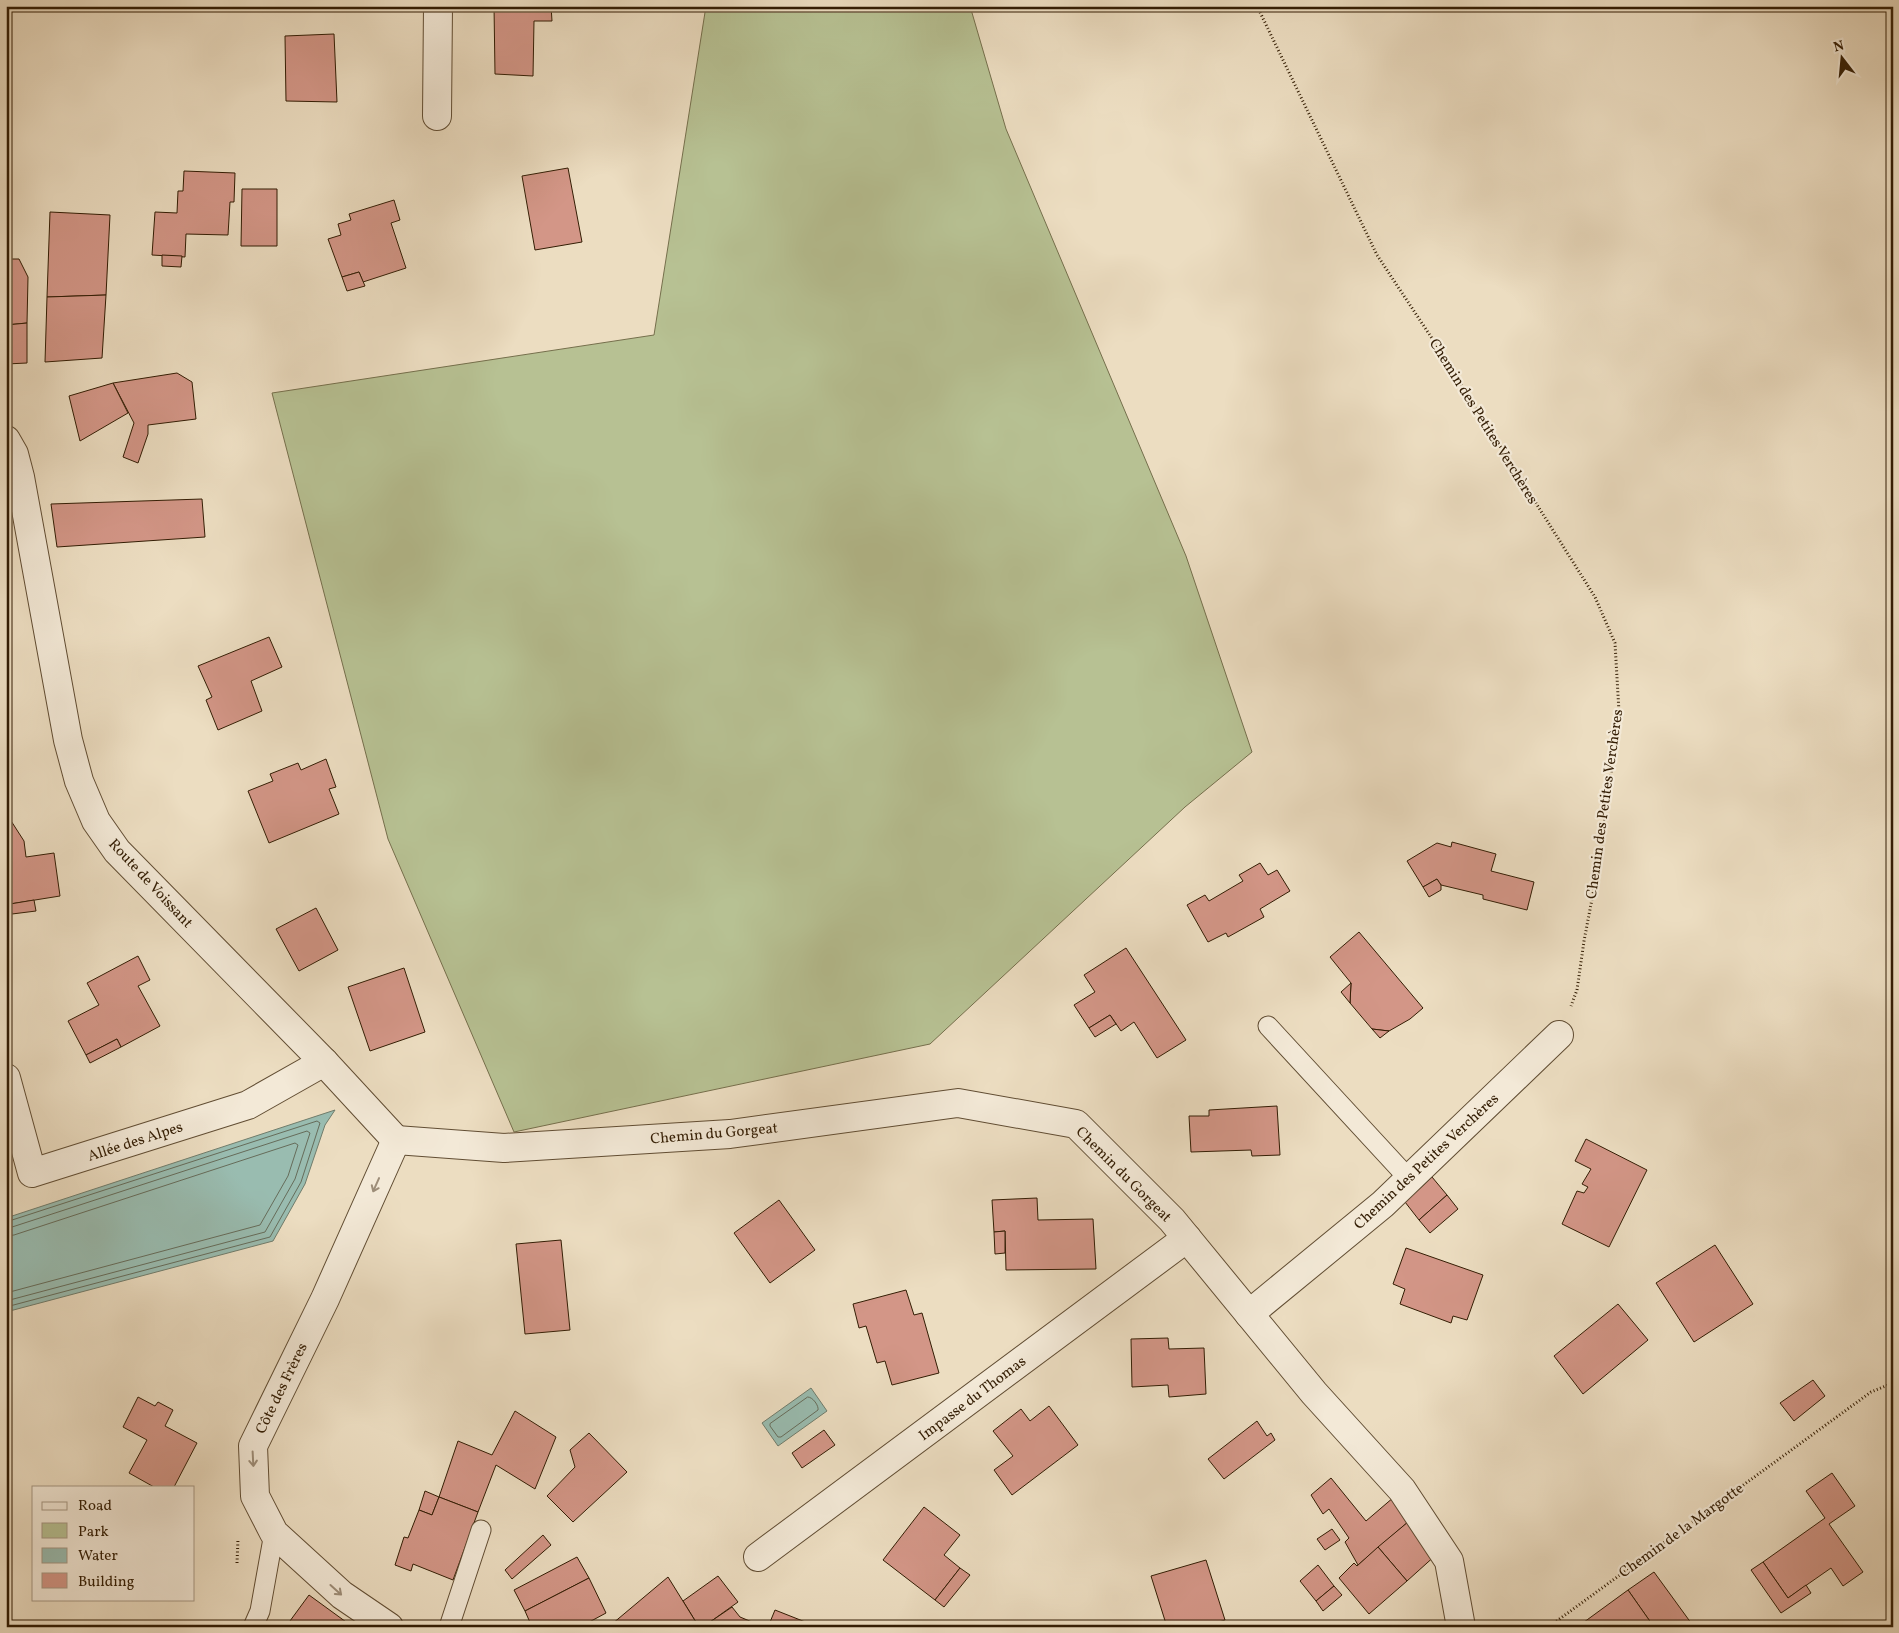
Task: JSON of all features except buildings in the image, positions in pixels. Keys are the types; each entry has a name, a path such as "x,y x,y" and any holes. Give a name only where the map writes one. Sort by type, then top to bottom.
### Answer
{"street":[{"path":"437,116 438,6"},
{"name":"Route de Voissant","path":"6,440 14,454 20,477 68,740 79,781 96,821 117,851 324,1062 396,1140"},
{"name":"Chemin des Petites Verchères","path":"1249,1314 1410,1180 1559,1035"},
{"name":"Allée des Alpes","path":"6,1078 32,1173 248,1105 324,1062"},
{"name":"Chemin du Gorgeat","path":"396,1140 504,1148 730,1134 958,1103 1076,1124 1172,1220 1314,1393 1402,1490 1449,1561 1458,1625"},
{"name":"Côte des Frères","path":"389,1627 342,1595 274,1533 255,1496 253,1446 325,1299 396,1140"},
{"name":"Impasse du Thomas","path":"758,1557 1187,1238"}],"lane":[{"path":"1268,1026 1410,1180"},
{"path":"452,1627 450,1624 481,1530"},
{"path":"253,1627 260,1611 274,1533"}],"path":[{"name":"Chemin des Petites Verchères","path":"1256,6 1377,255 1439,349 1595,597 1615,643 1618,712 1600,857 1577,990 1559,1035"},
{"name":"Chemin de la Margotte","path":"1458,1625 1554,1623 1871,1392 1893,1383"}],"green space":[{"path":"706,6 970,6 1006,129 1186,556 1252,752 1185,807 930,1044 514,1132 388,839 272,393 654,335"}],"water":[{"path":"335,1110 325,1125 305,1184 273,1241 6,1312 6,1218"},
{"path":"811,1388 827,1411 778,1446 762,1423"}]}
